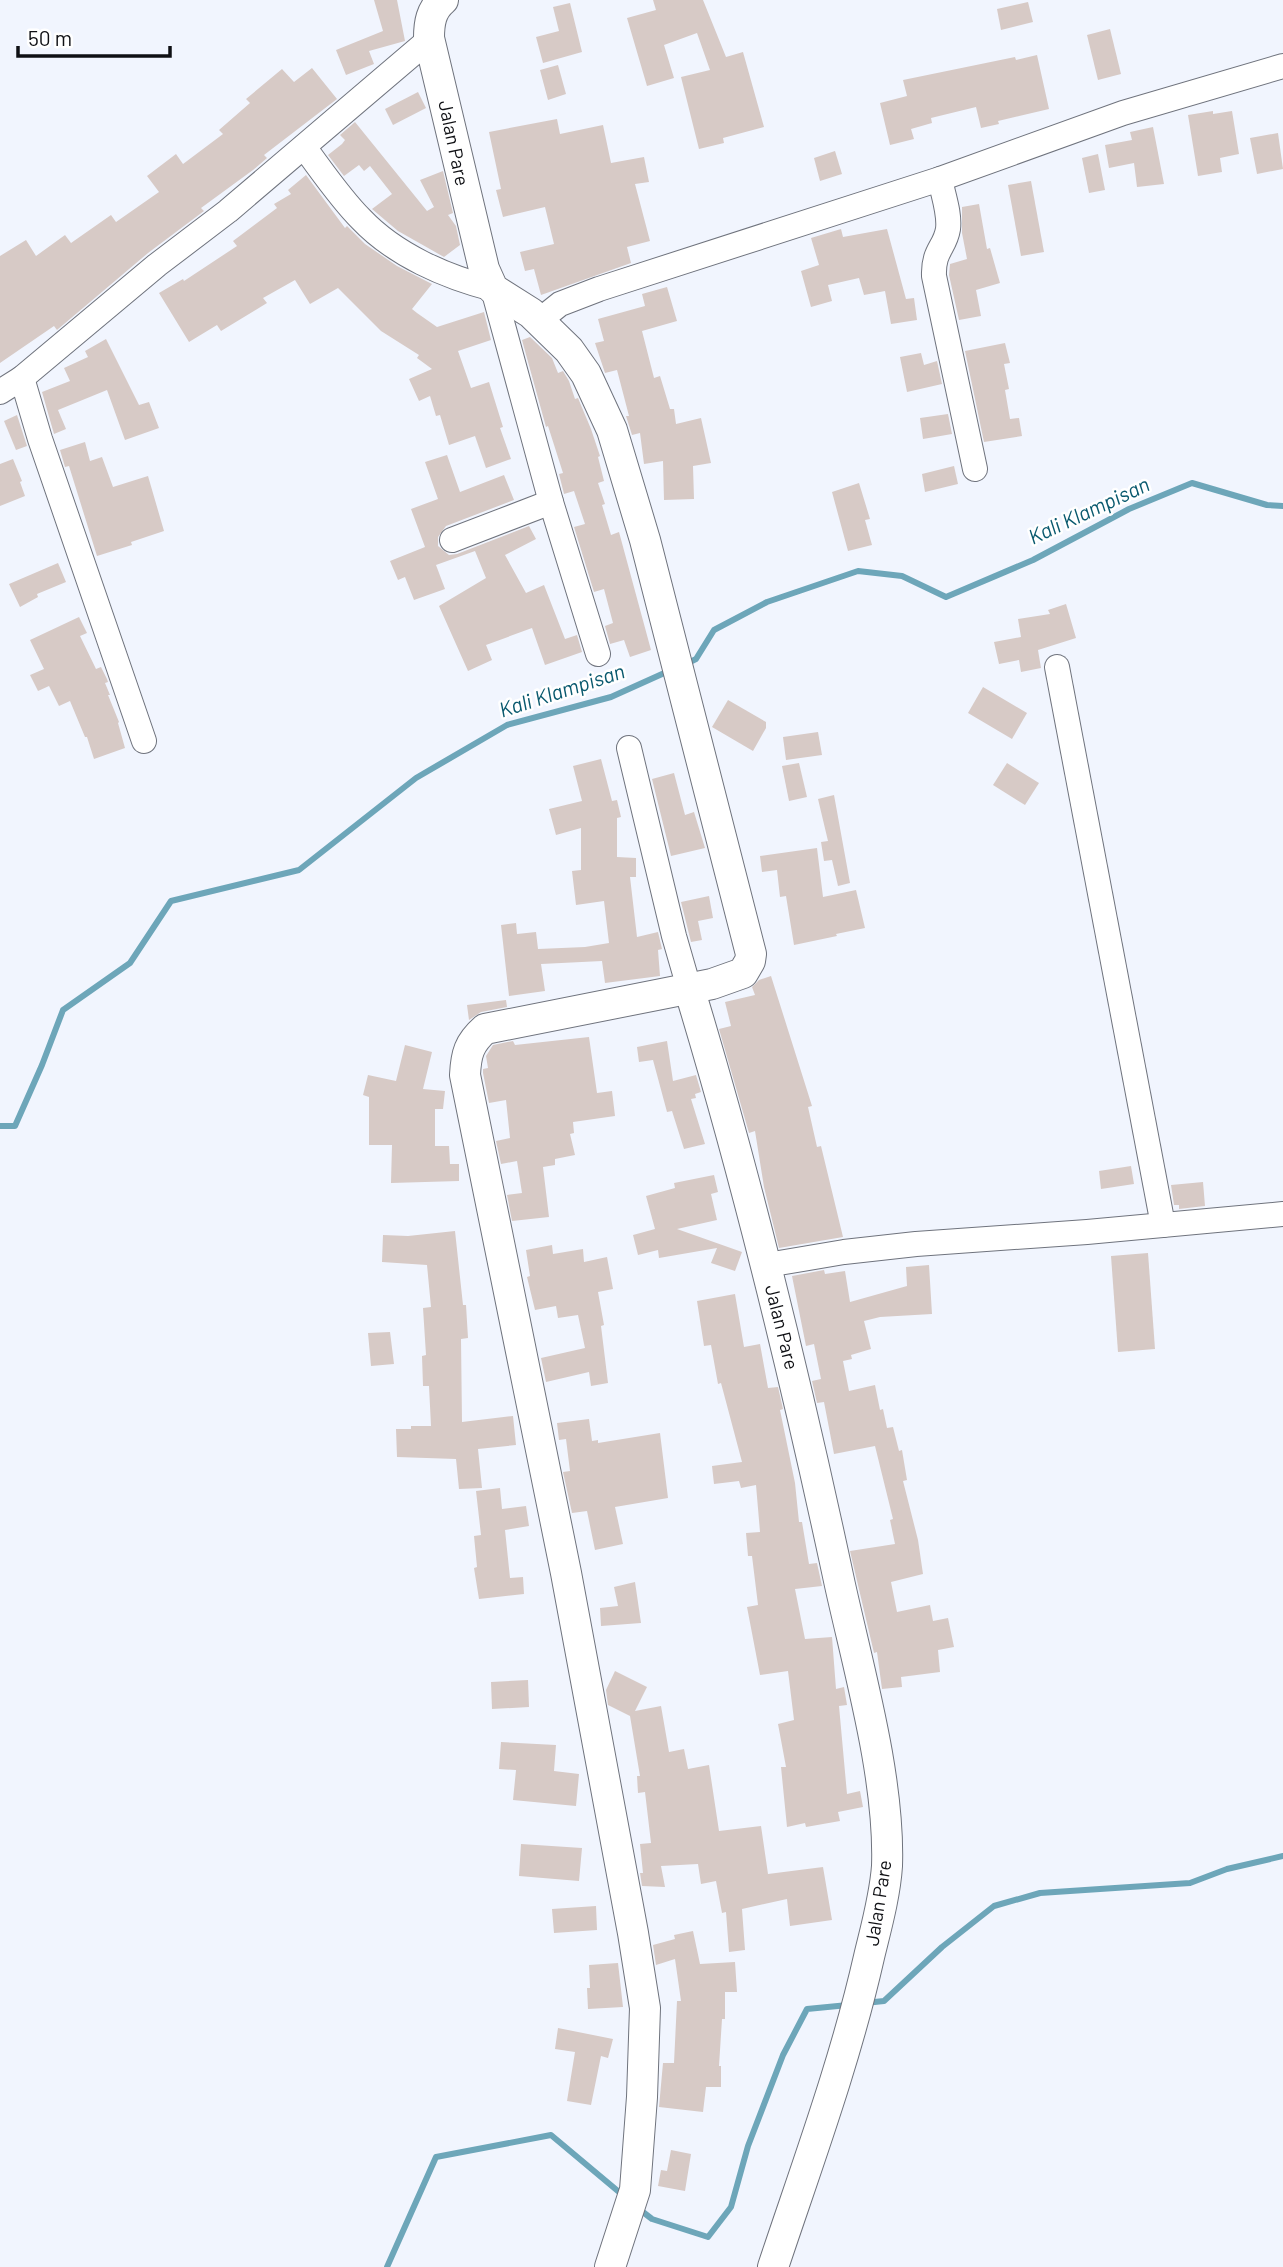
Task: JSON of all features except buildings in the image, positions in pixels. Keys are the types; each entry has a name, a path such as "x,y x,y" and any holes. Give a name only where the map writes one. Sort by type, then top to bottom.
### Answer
{"street":[{"path":"0,392 22,378 304,147 432,13"},
{"name":"Jalan Pare","path":"432,13 466,197 484,269 493,289"},
{"path":"540,320 560,304 599,289 940,179 1123,113 1283,66"},
{"path":"304,147 360,219 380,237 405,254 434,268 493,289 540,320 569,350 586,374 612,430 645,540 751,954 743,973 689,988 485,1029 470,1045 466,1066 470,1098 569,1586 645,2008 643,2086 635,2190 610,2267"},
{"path":"940,179 948,230 935,256 934,276 975,469"},
{"path":"493,289 551,502 598,653"},
{"path":"22,378 40,439 144,741"},
{"path":"453,540 551,502"},
{"path":"1057,667 1163,1225"},
{"path":"629,748 689,988"},
{"name":"Jalan Pare","path":"689,988 716,1076 767,1265 872,1730 886,1825 887,1868 858,2006 773,2267"},
{"path":"767,1265 844,1252 916,1244 1283,1214"}],"waterway":[{"name":"Kali Klampisan","path":"684,665 696,659 714,630 767,602 858,571 902,576 946,597 1033,560 1129,509 1192,483 1267,505 1283,506"},
{"name":"Kali Klampisan","path":"0,1126 15,1126 63,1010 130,963 171,901 299,870 416,778 507,725 611,697 671,670"},
{"path":"865,2003 884,2001 942,1947 994,1906 1040,1893 1190,1883 1227,1869 1283,1856"},
{"path":"639,2209 652,2219 708,2237 731,2207 748,2146 783,2055 807,2009 848,2005"},
{"path":"387,2267 436,2157 551,2135 625,2197"}]}
